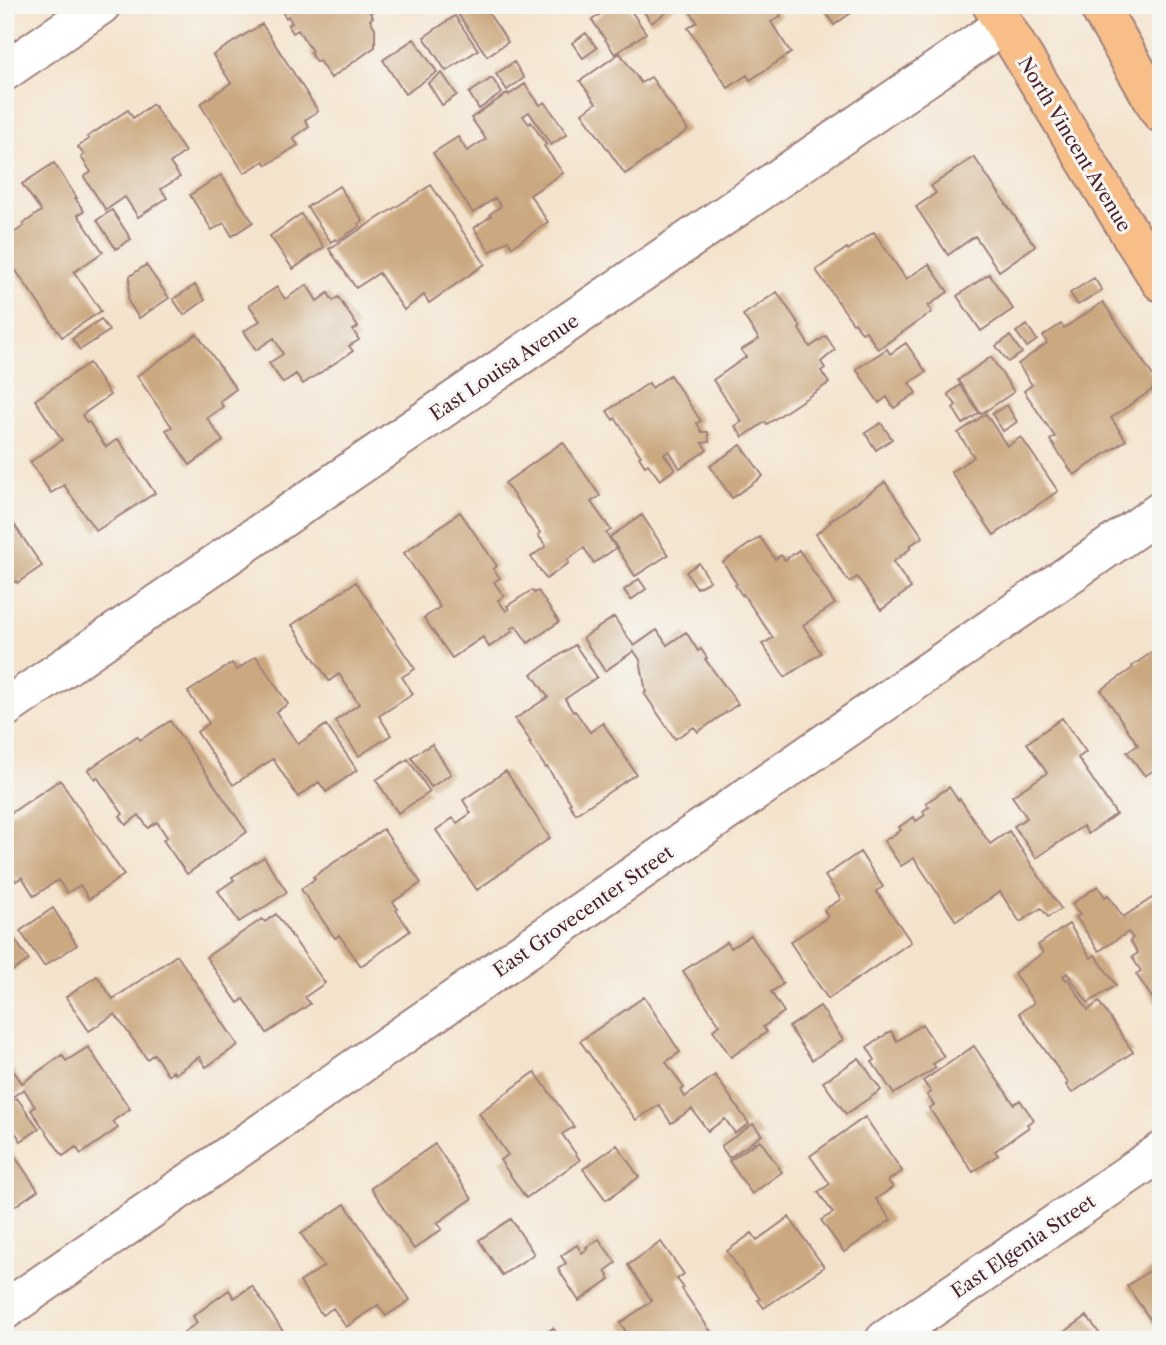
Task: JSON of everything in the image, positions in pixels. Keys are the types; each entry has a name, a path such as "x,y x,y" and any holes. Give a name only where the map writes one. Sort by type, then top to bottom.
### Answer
{"main road":[{"path":"1098,5 1161,113"},
{"name":"North Vincent Avenue","path":"997,15 1161,282"}],"street":[{"path":"5,71 101,5"},
{"name":"East Louisa Avenue","path":"5,708 997,15"},
{"name":"East Grovecenter Street","path":"5,1310 1161,511"},
{"name":"East Elgenia Street","path":"885,1340 1161,1152"}],"building":[{"path":"381,5 370,13 373,17 370,20 375,28 375,47 331,78 319,61 316,62 298,30 293,33 288,25 292,23 279,7"},
{"path":"443,5 469,5 459,11 451,9 448,12"},
{"path":"471,5 483,5 508,42 487,56 458,14"},
{"path":"613,5 627,5 646,33 615,54 592,20"},
{"path":"640,5 677,5 651,23"},
{"path":"774,5 781,16 771,22 791,53 750,80 747,75 728,88 688,28 697,22 687,7"},
{"path":"821,5 862,5 834,25"},
{"path":"455,16 478,50 446,71 424,37"},
{"path":"262,24 318,111 305,120 309,127 293,138 298,145 267,165 264,161 244,173 200,104 231,83 213,55"},
{"path":"586,33 597,48 583,58 572,43"},
{"path":"414,39 437,72 405,94 383,60"},
{"path":"620,53 641,83 651,77 688,130 625,174 582,113 596,103 580,81"},
{"path":"514,62 524,78 507,90 496,74"},
{"path":"442,73 457,95 442,105 428,83"},
{"path":"492,78 502,93 479,109 469,93"},
{"path":"525,84 540,105 545,102 567,134 551,145 529,112 523,116 529,124 531,122 563,173 530,195 548,222 512,247 508,240 490,252 474,228 501,206 495,198 473,213 433,153 458,137 467,151 486,139 471,118"},
{"path":"153,104 185,152 170,163 180,177 161,189 167,198 138,217 125,197 106,210 84,177 91,172 78,147 89,139 87,137 128,110 133,118"},
{"path":"974,157 1035,246 999,271 975,236 948,255 916,207 936,193 931,186"},
{"path":"54,163 84,211 78,215 103,252 74,272 101,311 62,337 5,255 5,239 41,211 22,184"},
{"path":"221,175 253,222 232,236 224,223 212,230 190,195"},
{"path":"431,185 485,264 429,303 424,295 404,310 379,273 356,288 329,249"},
{"path":"339,186 363,221 358,224 360,226 331,242 307,207"},
{"path":"112,210 131,239 116,249 97,220"},
{"path":"301,214 324,247 293,269 270,236"},
{"path":"874,232 906,279 929,264 948,292 928,306 932,312 878,349 866,331 862,333 855,322 853,323 816,270"},
{"path":"146,265 169,298 139,318 128,301 130,276"},
{"path":"989,274 1013,309 981,331 957,296"},
{"path":"1094,278 1102,290 1078,305 1070,293"},
{"path":"195,285 205,300 184,315 173,299"},
{"path":"307,285 317,301 328,293 333,301 338,297 358,327 353,330 359,340 349,346 353,351 303,384 296,374 283,383 269,363 283,354 274,338 256,350 244,331 260,321 249,305 277,287 285,299"},
{"path":"777,292 801,327 799,329 810,347 826,336 835,350 821,362 825,368 821,371 829,383 743,437 735,426 742,422 713,380 746,357 741,350 759,339 743,315"},
{"path":"1103,302 1159,385 1111,418 1126,440 1074,475 1050,440 1055,437 1024,391 1032,385 1018,364 1047,343 1043,336 1061,324 1064,328"},
{"path":"101,319 109,331 80,350 72,339"},
{"path":"1027,325 1037,340 1027,347 1016,332"},
{"path":"197,334 236,389 220,401 223,407 207,418 223,441 190,465 166,430 172,427 137,376"},
{"path":"1010,336 1022,353 1008,362 996,346"},
{"path":"906,343 926,372 909,383 916,393 894,408 887,397 879,403 856,369 887,349 890,354"},
{"path":"991,357 1014,392 981,414 958,380"},
{"path":"89,363 110,395 82,415 106,447 118,439 155,493 96,531 64,485 51,493 30,462 62,440 35,400"},
{"path":"670,375 701,421 697,423 702,432 708,432 709,442 702,443 707,450 680,468 669,451 664,454 675,469 660,480 648,464 645,466 615,418 613,420 607,411 649,383 652,388"},
{"path":"960,385 979,413 963,424 953,408 956,405 948,394"},
{"path":"1007,405 1017,422 1003,431 992,414"},
{"path":"986,414 1007,446 1021,437 1058,491 994,535 951,472 974,457 958,433"},
{"path":"881,423 892,439 876,450 865,433"},
{"path":"563,442 600,496 591,502 611,530 606,533 616,548 594,563 584,548 567,560 569,563 546,579 531,557 546,546 505,483"},
{"path":"741,445 763,476 732,498 710,466"},
{"path":"885,482 923,537 893,562 911,588 881,610 857,577 849,582 816,534"},
{"path":"5,511 42,566 5,589"},
{"path":"460,512 497,566 493,569 500,578 494,582 504,596 498,600 506,611 509,609 507,606 532,590 534,593 538,591 559,622 528,643 516,626 511,629 513,631 489,647 483,637 452,658 424,618 440,607 404,553"},
{"path":"642,515 668,555 635,576 610,537"},
{"path":"760,537 775,559 781,555 785,560 799,550 835,604 803,625 821,653 785,677 762,644 773,638 735,585 737,584 723,562"},
{"path":"699,563 710,581 697,588 686,572"},
{"path":"639,579 646,589 631,600 624,590"},
{"path":"356,582 415,669 402,677 413,694 379,716 391,735 359,756 335,721 359,704 339,674 329,681 292,625"},
{"path":"614,617 634,646 657,630 667,645 686,632 698,651 701,649 707,658 705,659 738,704 698,732 694,727 675,739 644,693 646,692 640,660 634,651 605,671 583,638"},
{"path":"575,645 597,677 565,699 590,732 603,723 636,774 576,814 515,719 548,697 532,674"},
{"path":"1158,648 1161,652 1161,765 1145,776 1127,752 1138,745 1101,690"},
{"path":"256,656 288,704 276,712 298,744 326,725 357,770 326,792 319,782 298,797 273,759 233,785 197,732 209,723 188,692 232,663 237,670"},
{"path":"1062,718 1086,752 1078,758 1116,814 1088,834 1083,826 1036,858 1014,826 1027,818 1012,796 1047,773 1027,743"},
{"path":"170,721 247,832 187,874 163,840 167,837 157,822 148,828 139,815 126,825 120,816 123,814 97,777 95,779 88,770 137,736 140,740"},
{"path":"432,744 451,774 431,787 411,757"},
{"path":"408,759 430,792 398,813 376,780"},
{"path":"506,771 550,838 477,890 436,830 453,818 457,823 471,813 463,800"},
{"path":"60,780 124,875 89,899 80,885 67,893 58,880 34,896 22,877 16,881 5,865 5,834 9,832 5,826 5,817"},
{"path":"949,787 990,844 1009,831 1061,909 1048,917 1041,908 1020,922 1000,892 956,921 914,858 901,866 884,841 914,817 916,821 925,815 923,811 929,807 926,803"},
{"path":"383,829 421,883 393,902 410,931 361,966 339,935 335,938 301,889 315,879 313,877"},
{"path":"860,852 883,887 876,891 911,942 828,999 790,942 828,917 824,910 841,899 825,876"},
{"path":"264,857 287,892 239,922 218,891 234,880 232,877"},
{"path":"1098,886 1105,897 1108,895 1123,917 1161,892 1161,1011 1136,974 1141,971 1132,957 1138,953 1128,932 1099,951 1076,917 1080,915 1072,904"},
{"path":"53,908 77,945 44,966 20,931"},
{"path":"276,914 325,983 305,997 310,1004 267,1033 244,999 238,1003 206,957 262,919 265,922"},
{"path":"1069,924 1091,958 1095,955 1116,985 1088,1003 1067,973 1063,976 1068,979 1088,1010 1099,1002 1133,1052 1072,1093 1066,1085 1068,1083 1019,1013 1034,1003 1014,973 1043,953 1038,945"},
{"path":"5,925 29,960 5,976"},
{"path":"751,935 783,984 771,992 784,1012 763,1027 767,1032 731,1057 713,1030 720,1025 683,971 727,942 731,948"},
{"path":"177,955 238,1045 206,1067 199,1057 175,1074 173,1071 168,1075 154,1054 147,1059 115,1014 89,1031 66,997 97,976 113,999"},
{"path":"644,997 680,1052 666,1062 684,1088 681,1090 685,1097 715,1075 749,1124 735,1133 725,1119 708,1131 692,1109 671,1123 659,1105 636,1120 580,1041"},
{"path":"820,1006 843,1040 812,1060 789,1027"},
{"path":"922,1024 944,1057 933,1064 936,1068 894,1094 872,1062 875,1060 867,1047 891,1031 897,1041"},
{"path":"974,1046 1014,1104 1020,1100 1034,1120 1027,1124 1029,1127 995,1151 998,1155 973,1172 929,1108 934,1105 927,1095 931,1092 923,1081"},
{"path":"88,1047 130,1109 113,1121 118,1128 81,1154 76,1147 63,1156 31,1110 35,1107 24,1089 5,1102 5,1059 22,1083 62,1055 66,1061"},
{"path":"859,1058 881,1090 846,1114 823,1082"},
{"path":"535,1072 574,1127 562,1134 580,1160 526,1198 500,1160 508,1155 479,1113"},
{"path":"17,1098 39,1129 21,1141 5,1117 5,1106"},
{"path":"865,1117 902,1171 888,1181 893,1187 876,1199 891,1220 844,1252 821,1220 833,1213 818,1192 830,1184 810,1156"},
{"path":"753,1124 762,1135 729,1158 721,1146"},
{"path":"760,1140 782,1172 752,1194 729,1161"},
{"path":"5,1142 38,1190 5,1213"},
{"path":"435,1144 472,1199 437,1223 442,1229 414,1249 371,1188"},
{"path":"617,1145 639,1177 606,1200 583,1169"},
{"path":"345,1204 410,1300 386,1316 378,1305 346,1327 333,1308 322,1315 300,1282 324,1266 301,1234"},
{"path":"789,1217 824,1267 764,1308 727,1251 752,1233 757,1240"},
{"path":"511,1219 534,1254 502,1275 479,1240"},
{"path":"599,1239 616,1263 605,1271 610,1279 579,1301 558,1269 566,1263 561,1256 577,1245 582,1253"},
{"path":"661,1242 684,1274 677,1279 715,1338 712,1340 632,1340 620,1323 652,1301 628,1265"},
{"path":"1159,1264 1161,1266 1161,1335 1127,1286"},
{"path":"252,1286 289,1340 189,1340 184,1332 197,1323 193,1316 229,1290 234,1298"},
{"path":"1087,1316 1104,1340 1053,1340"},
{"path":"553,1328 561,1340 536,1340"},
{"path":"340,1331 346,1340 328,1340"}]}
